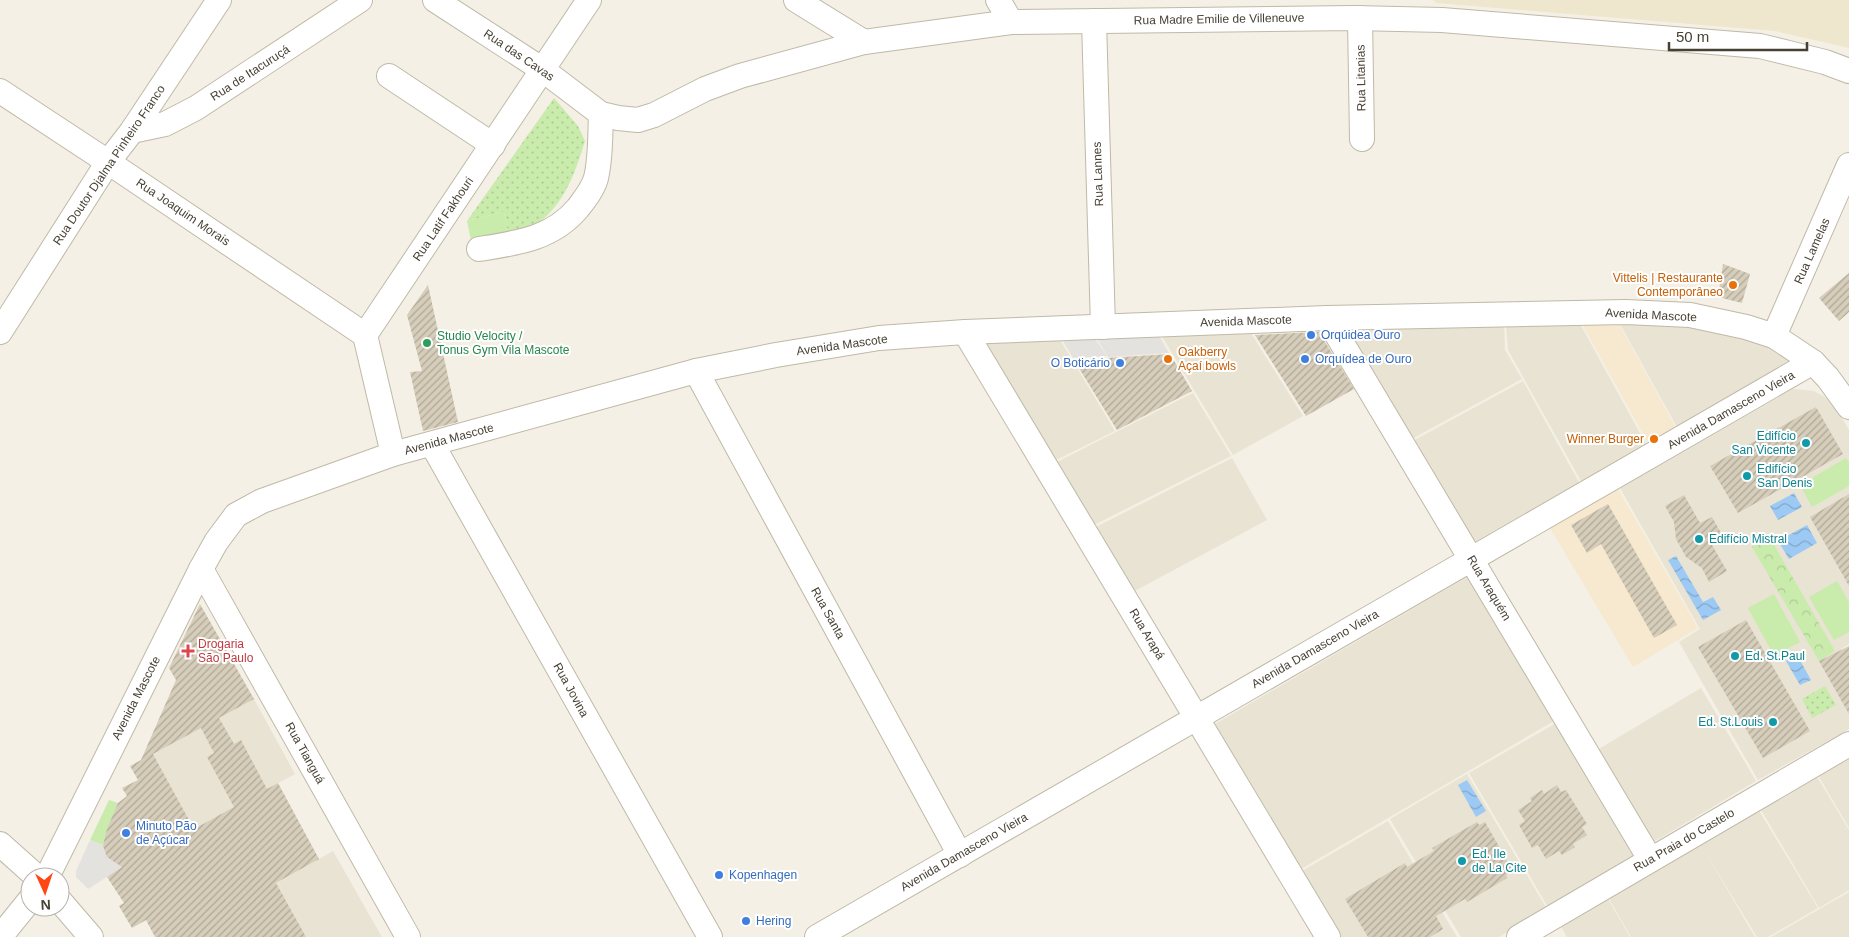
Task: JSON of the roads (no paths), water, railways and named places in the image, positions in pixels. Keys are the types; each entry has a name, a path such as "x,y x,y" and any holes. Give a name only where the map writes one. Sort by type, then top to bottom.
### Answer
{"street":[{"name":"Rua Doutor Djalma Pinheiro Franco","path":"0,332 108,162 132,131 218,0"},
{"name":"Rua de Itacuruçá","path":"132,131 165,124 196,108 360,0"},
{"name":"Rua das Cavas","path":"435,0 543,70 601,114"},
{"name":"Rua Latif Fakhouri","path":"365,335 590,0"},
{"path":"796,0 864,42"},
{"path":"998,0 1011,22"},
{"name":"Rua Madre Emilie de Villeneuve","path":"601,114 638,120 654,115 705,89 740,76 864,42 1011,22 1360,12 1395,9 1442,20 1760,46 1849,70"},
{"name":"Rua Litanias","path":"1360,12 1362,139"},
{"name":"Rua Lannes","path":"1094,20 1103,327"},
{"path":"389,76 492,145"},
{"name":"Rua Joaquim Morais","path":"0,91 365,335"},
{"path":"479,249 517,243 542,236 570,218 586,199 596,180 600,154 601,114"},
{"name":"Rua Lamelas","path":"1774,336 1849,165"},
{"name":"Avenida Mascote","path":"52,867 201,569 216,542 236,515 262,501 393,454 696,371 776,355 879,338 965,332 1327,318 1626,312 1690,316 1746,326 1774,336 1813,362 1849,406"},
{"name":"Rua Araquém","path":"1327,318 1650,859"},
{"name":"Rua Arapá","path":"965,332 1328,937"},
{"path":"365,335 393,454"},
{"name":"Avenida Damasceno Vieira","path":"817,937 1813,362"},
{"name":"Rua Santa","path":"696,371 960,855"},
{"name":"Rua Jovina","path":"432,444 710,937"},
{"name":"Rua Tianguá","path":"201,569 408,937"},
{"name":"Rua Praia do Castelo","path":"1519,937 1849,744"},
{"path":"0,844 26,867"},
{"path":"0,937 20,912"},
{"path":"70,913 91,937"}],"water":[{"path":"1794,493 1802,507 1778,520 1770,506"},
{"path":"1807,525 1817,543 1789,559 1778,541"},
{"path":"1676,556 1703,602 1713,597 1721,610 1703,620 1668,560"},
{"path":"1797,655 1811,680 1800,685 1786,661"},
{"path":"1467,780 1486,811 1476,817 1458,785"}],"place":[{"name":"Vittelis | Restaurante Contemporâneo","path":"1733,285"},
{"name":"Orqúidea Ouro","path":"1311,335"},
{"name":"Studio Velocity / Tonus Gym Vila Mascote","path":"427,343"},
{"name":"Oakberry Açaí bowls","path":"1168,359"},
{"name":"Orquídea de Ouro","path":"1305,359"},
{"name":"O Boticário","path":"1120,363"},
{"name":"Winner Burger","path":"1654,439"},
{"name":"Edifício San Vicente","path":"1806,443"},
{"name":"Edifício San Denis","path":"1747,476"},
{"name":"Edifício Mistral","path":"1699,539"},
{"name":"Drogaria São Paulo","path":"188,651"},
{"name":"Ed. St.Paul","path":"1735,656"},
{"name":"Ed. St.Louis","path":"1773,722"},
{"name":"Minuto Pão de Açúcar","path":"126,833"},
{"name":"Ed. Ile de La Cite","path":"1462,861"},
{"name":"Kopenhagen","path":"719,875"},
{"name":"Hering","path":"746,921"}]}
